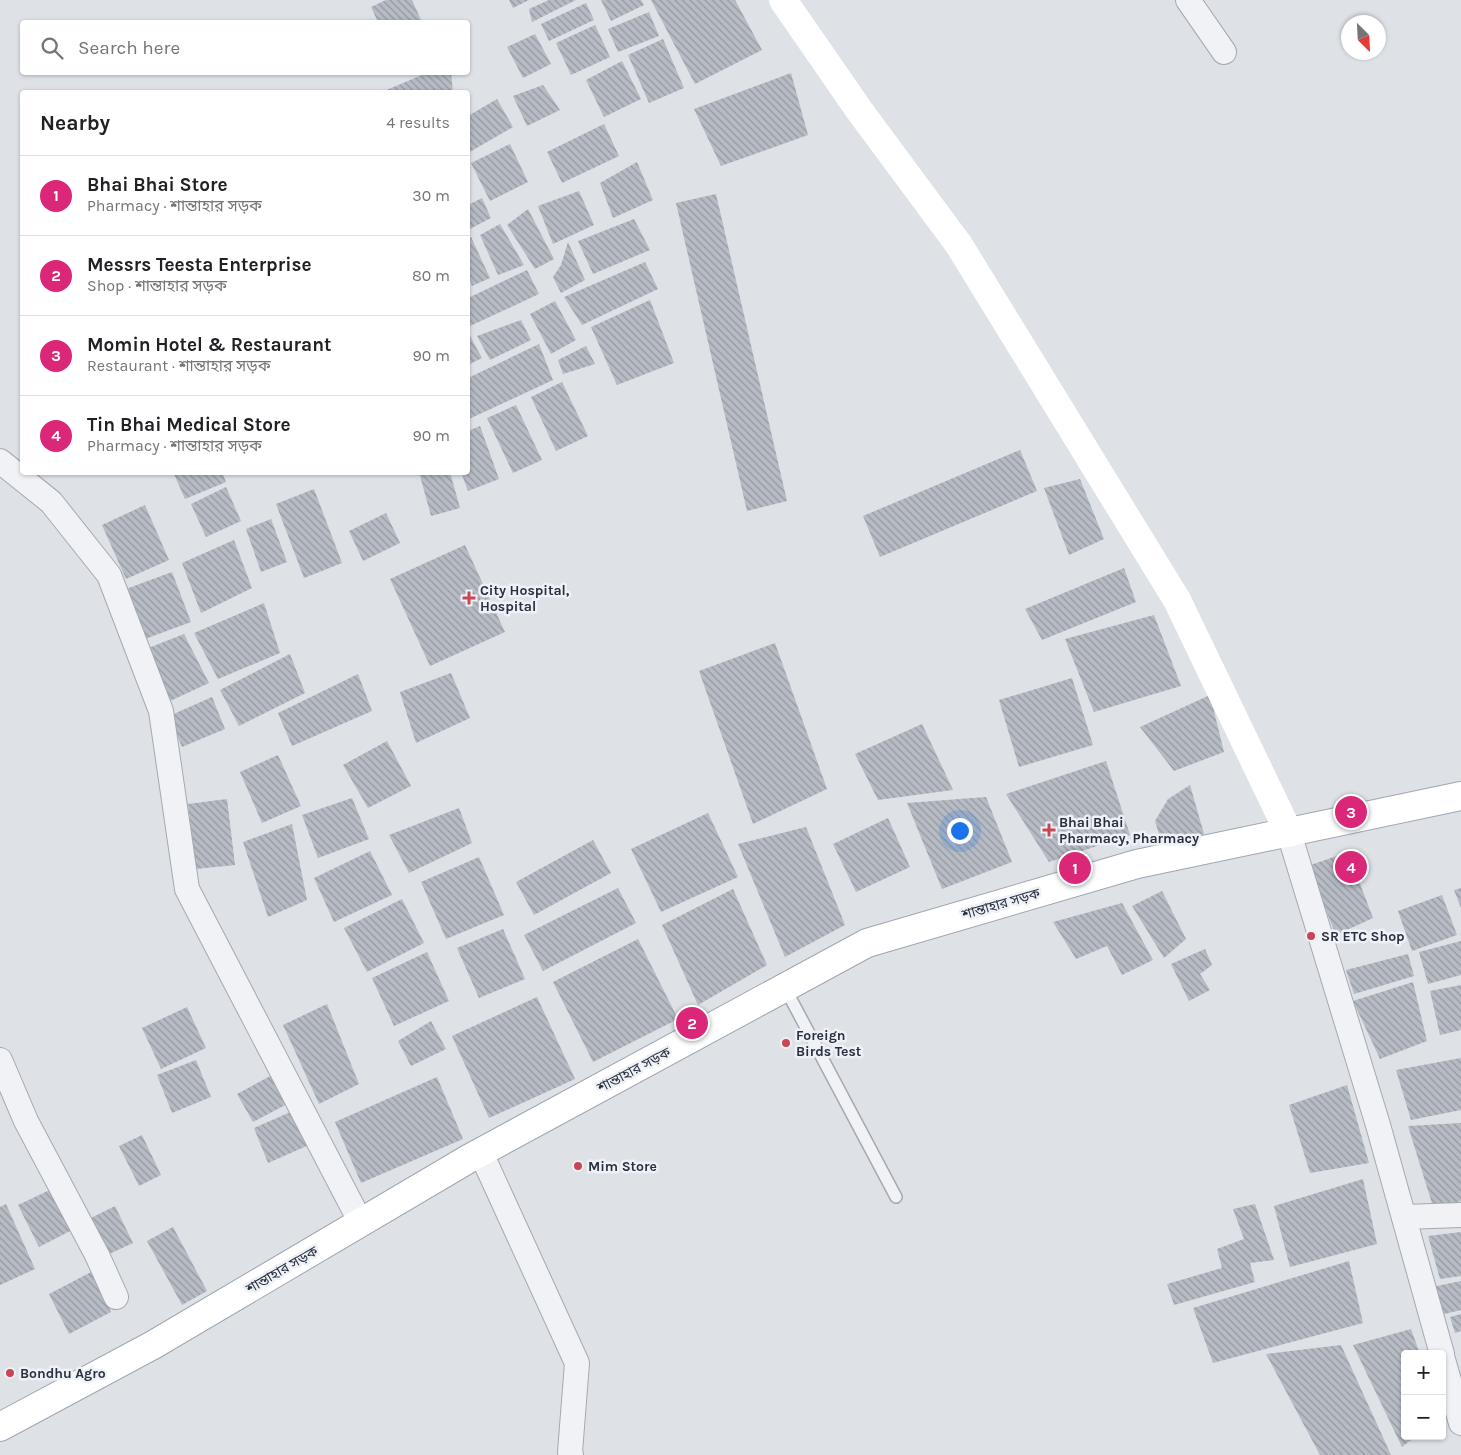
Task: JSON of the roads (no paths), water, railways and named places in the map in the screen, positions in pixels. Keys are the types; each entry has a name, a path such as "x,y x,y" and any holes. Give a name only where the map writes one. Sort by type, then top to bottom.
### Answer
{"main road":[{"path":"783,0 859,110 959,245 1172,592 1289,833"},
{"name":"শান্তাহার সড়ক","path":"0,1427 153,1345 481,1153 867,943 1137,864 1461,796"}],"street":[{"path":"1188,0 1224,52"},
{"path":"0,461 51,502 109,574 161,710 187,889 361,1223"},
{"path":"1289,833 1378,1125 1441,1350"},
{"path":"0,1060 26,1122 116,1297"},
{"path":"481,1153 577,1363 570,1452 572,1455"},
{"path":"1404,1217 1461,1215"},
{"path":"1446,1369 1461,1423"}],"lane":[{"path":"786,988 896,1197"}],"place":[{"name":"City Hospital, Hospital","path":"469,598"},
{"name":"Momin Hotel & Restaurant","path":"1351,812"},
{"name":"Bhai Bhai Pharmacy, Pharmacy","path":"1049,830"},
{"name":"Tin Bhai Medical Store","path":"1351,867"},
{"name":"Bhai Bhai Store","path":"1075,868"},
{"name":"SR ETC Shop","path":"1311,936"},
{"name":"Messrs Teesta Enterprise","path":"692,1023"},
{"name":"Foreign Birds Test","path":"786,1043"},
{"name":"Mim Store","path":"578,1166"},
{"name":"Bondhu Agro","path":"10,1373"}]}
